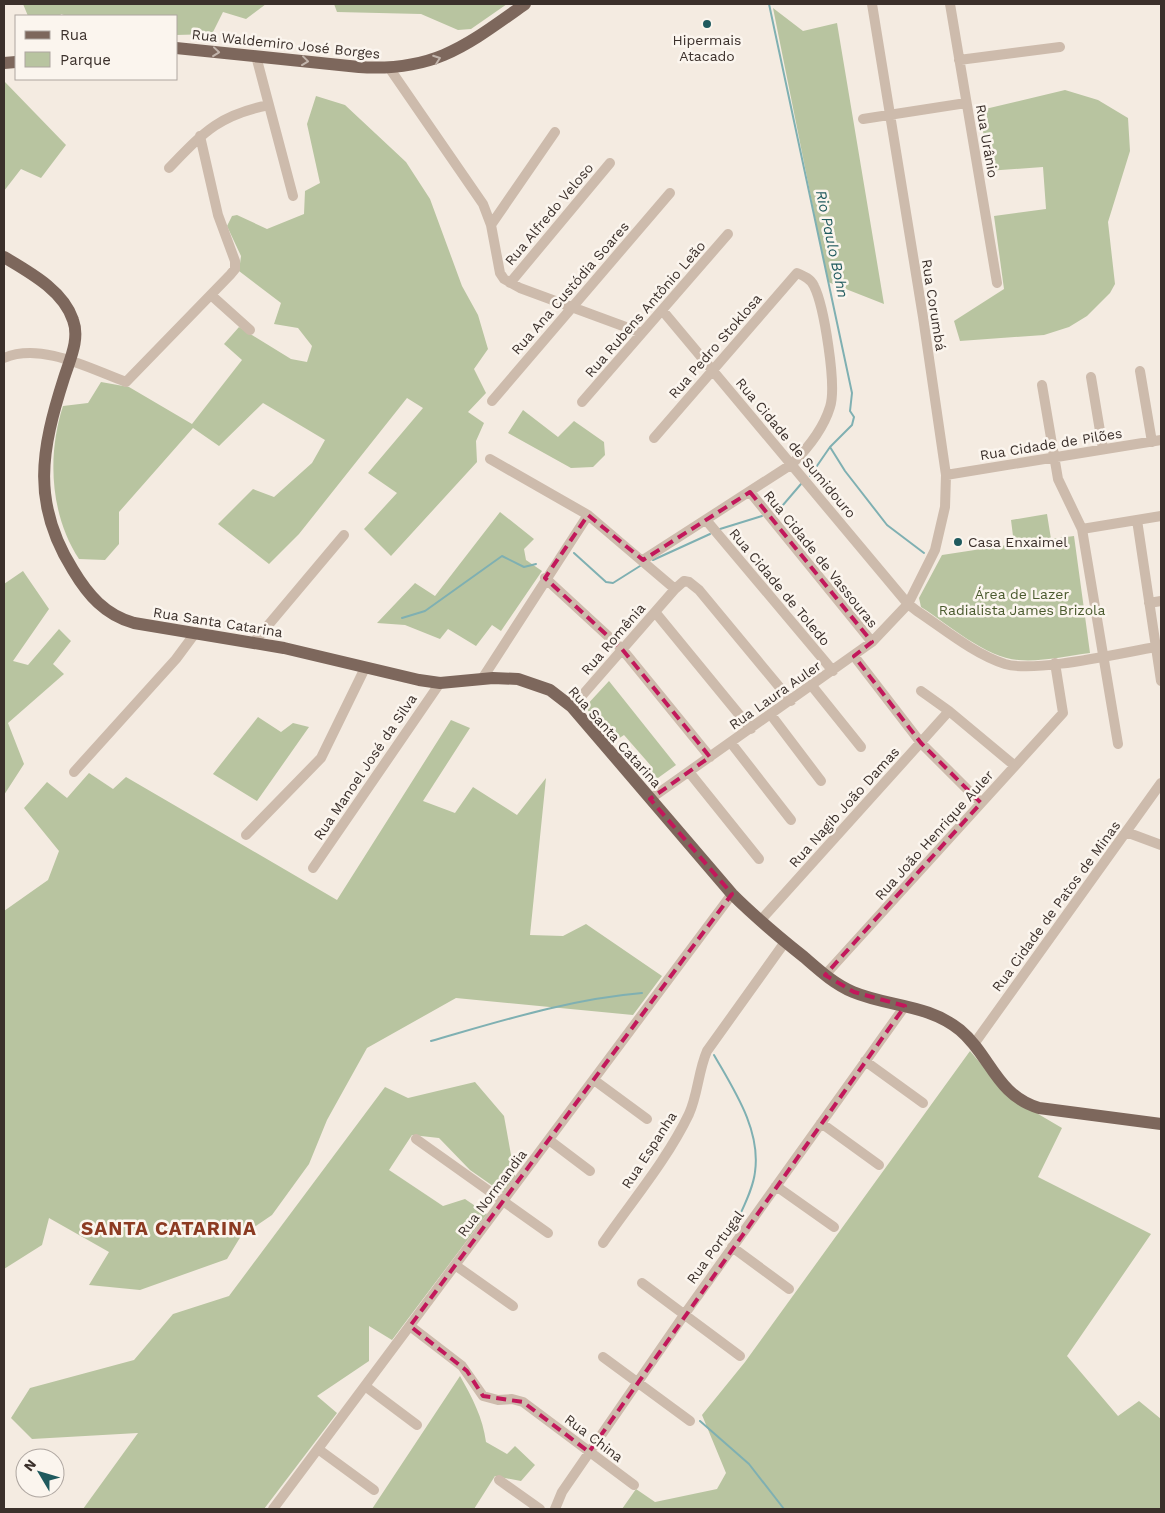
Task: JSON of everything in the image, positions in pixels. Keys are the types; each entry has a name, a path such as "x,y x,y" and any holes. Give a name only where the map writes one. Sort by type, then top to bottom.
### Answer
{"main road":[{"name":"Rua Waldemiro José Borges","path":"178,48 359,68 390,68 420,64 447,55 471,42 525,4"},
{"name":"Rua Santa Catarina","path":"4,257 44,284 70,312 75,334 70,362 49,428 44,455 44,494 50,522 58,545 82,585 108,612 119,619 134,623 254,642 403,677 440,683 507,678 527,681 550,690 572,707 732,894 760,921 825,975 854,992 940,1017 963,1033 974,1044 1008,1091 1023,1102 1039,1108 1161,1124"}],"street":[{"name":"Rua Corumbá","path":"872,4 946,475 945,507 936,550 908,604"},
{"name":"Rua Urânio","path":"950,4 997,283"},
{"path":"959,60 1060,47"},
{"path":"256,56 293,196"},
{"path":"390,68 483,204 491,225 497,267 504,279 510,283 642,333"},
{"path":"864,119 966,103"},
{"path":"169,168 200,136 225,118 249,109 269,105"},
{"path":"491,225 554,132"},
{"path":"4,358 20,353 37,353 70,362 126,382 230,275 236,265 217,209 200,136"},
{"name":"Rua Alfredo Veloso","path":"510,283 610,163"},
{"name":"Rua Ana Custódia Soares","path":"492,401 670,193"},
{"name":"Rua Rubens Antônio Leão","path":"582,402 728,234"},
{"name":"Rua Pedro Stoklosa","path":"654,438 796,273 810,280 817,294 831,362 833,386 831,406 822,426 792,464"},
{"path":"211,295 250,330"},
{"name":"Rua Cidade de Sumidouro","path":"662,310 908,604 996,660 1015,666 1055,663 1156,647"},
{"path":"1140,371 1156,441"},
{"path":"1091,377 1103,450"},
{"path":"1042,385 1058,479 1082,529 1118,744"},
{"name":"Rua Cidade de Pilões","path":"946,475 1156,441"},
{"path":"490,459 588,514 674,589 684,582 689,582 699,590 791,701"},
{"path":"643,560 792,464"},
{"name":"Rua Cidade de Vassouras","path":"750,492 872,642"},
{"path":"482,679 545,578 588,514"},
{"path":"1082,529 1161,516"},
{"name":"Rua Cidade de Toledo","path":"706,520 834,671"},
{"path":"1136,520 1161,680"},
{"path":"254,642 344,535"},
{"path":"545,578 622,649 710,757"},
{"name":"Rua Romênia","path":"572,707 674,589"},
{"path":"1149,603 1161,601"},
{"name":"Rua Laura Auler","path":"650,799 854,656 872,642 908,604"},
{"path":"655,612 751,729"},
{"path":"74,772 176,659 196,632"},
{"path":"854,656 921,743 981,804"},
{"name":"Rua João Henrique Auler","path":"825,975 1063,713 1055,663"},
{"path":"246,835 321,758 330,745 365,668"},
{"name":"Rua Manoel José da Silva","path":"313,868 440,683"},
{"path":"812,686 861,747"},
{"path":"921,691 949,711 1015,766"},
{"name":"Rua Nagib João Damas","path":"760,921 949,711"},
{"path":"771,715 821,781"},
{"path":"730,743 791,820"},
{"path":"689,772 758,859"},
{"name":"Rua Cidade de Patos de Minas","path":"974,1044 1161,783"},
{"path":"1126,832 1161,844"},
{"name":"Rua Normandia","path":"274,1509 732,894"},
{"name":"Rua Espanha","path":"603,1243 683,1125 695,1099 700,1068 707,1051 785,942"},
{"name":"Rua Portugal","path":"555,1509 562,1492 684,1314 905,1006"},
{"path":"865,1061 923,1103"},
{"path":"594,1080 647,1119"},
{"path":"821,1123 879,1165"},
{"path":"416,1139 548,1232"},
{"path":"549,1140 590,1171"},
{"path":"776,1186 834,1227"},
{"path":"732,1247 789,1289"},
{"path":"456,1265 514,1306"},
{"path":"642,1283 740,1356"},
{"name":"Rua China","path":"410,1326 462,1366 483,1396 498,1400 512,1399 523,1402 634,1485"},
{"path":"603,1357 690,1421"},
{"path":"365,1386 417,1425"},
{"path":"318,1449 374,1490"},
{"path":"499,1480 540,1509"}],"highlighted area":[{"path":"750,492 872,642 854,656 921,743 981,803 825,975 854,992 905,1006 589,1452 523,1402 483,1396 467,1371 410,1326 732,894 650,799 710,757 622,649 545,578 588,515 643,560"}],"green space":[{"path":"23,4 266,4 246,19 223,12 212,34 178,35 178,15 28,15"},
{"path":"334,4 507,4 471,29 458,30 421,14 337,12"},
{"path":"773,8 803,31 837,23 884,304 828,282"},
{"path":"4,81 66,145 41,178 21,169 4,191"},
{"path":"1065,90 1098,100 1128,118 1130,151 1108,222 1115,284 1110,293 1087,316 1069,327 1044,335 960,341 954,321 1004,289 994,216 1046,209 1043,167 987,171 981,110"},
{"path":"316,96 345,105 406,162 430,199 462,286 478,315 488,349 474,369 486,393 468,412 484,423 476,441 477,462 391,556 364,529 397,493 368,473 423,408 407,398 299,534 269,564 218,524 253,489 274,497 312,463 325,440 263,403 219,446 193,428 119,512 119,544 105,560 79,559 69,542 62,523 54,484 55,444 63,406 88,403 101,382 129,387 192,424 242,360 224,344 239,327 291,359 307,362 312,346 298,328 274,324 281,303 239,271 241,256 227,226 232,216 237,215 267,229 304,214 305,191 320,183 307,124"},
{"path":"523,410 558,437 574,421 604,442 605,455 593,467 571,468 508,433"},
{"path":"500,512 534,539 524,549 526,560 542,571 501,631 492,625 476,646 448,629 440,639 405,625 377,623 415,583 435,596"},
{"name":"Área de Lazer Radialista James Brizola","path":"1047,514 1051,539 1074,536 1090,653 1036,660 1006,658 980,647 921,607 919,598 942,555 1014,544 1011,520"},
{"path":"23,571 49,609 13,661 28,665 59,629 71,641 53,664 64,674 8,723 24,764 4,795 4,584"},
{"path":"609,681 676,765 651,783 643,777 652,767 624,735 612,743 585,707"},
{"path":"258,717 281,732 293,723 309,727 257,801 213,774"},
{"path":"451,720 470,728 423,801 455,813 473,787 517,815 546,778 530,935 563,936 586,924 662,976 633,1015 456,998 367,1048 327,1120 309,1164 272,1215 241,1236 227,1259 140,1290 89,1285 109,1252 49,1218 42,1245 4,1269 4,911 48,880 59,851 24,808 47,782 67,798 89,773 113,789 126,777 337,900"},
{"path":"970,1051 1009,1097 1062,1128 1038,1177 1151,1234 1067,1356 1118,1416 1139,1401 1161,1419 1161,1509 622,1509 636,1489 655,1502 717,1489 726,1473 702,1415 745,1362"},
{"path":"475,1082 504,1116 515,1177 503,1193 470,1170 439,1138 412,1135 389,1170 443,1206 465,1199 487,1214 392,1340 369,1326 369,1361 317,1396 337,1413 264,1509 83,1509 138,1433 32,1439 11,1418 30,1388 134,1360 173,1314 229,1296 385,1087 408,1098"},
{"path":"460,1376 480,1416 486,1442 507,1454 515,1446 535,1465 521,1481 495,1476 474,1509 372,1509"}],"waterway":[{"name":"Rio Paulo Bohn","path":"769,4 852,393 850,411 854,417 852,425 830,447 810,476"},
{"path":"830,447 845,471 887,525 924,553"},
{"name":"Rio Paulo Bohn","path":"777,512 801,484"},
{"name":"Rio Paulo Bohn","path":"720,529 762,516"},
{"name":"Rio Paulo Bohn","path":"653,560 710,534"},
{"name":"Rio Paulo Bohn","path":"574,553 606,582 613,583 640,566"},
{"name":"Rio Paulo Bohn","path":"402,618 425,611 502,556 524,567 536,564"},
{"path":"431,1041 588,1000 642,993"},
{"path":"714,1055 744,1111 750,1126 756,1156 754,1179 750,1193 735,1226"},
{"path":"700,1421 749,1464 784,1509"}],"place":[{"name":"Hipermais Atacado","path":"707,24"},
{"name":"Casa Enxaimel","path":"958,542"}],"district":[{"name":"SANTA CATARINA","path":"169,1228"}]}
